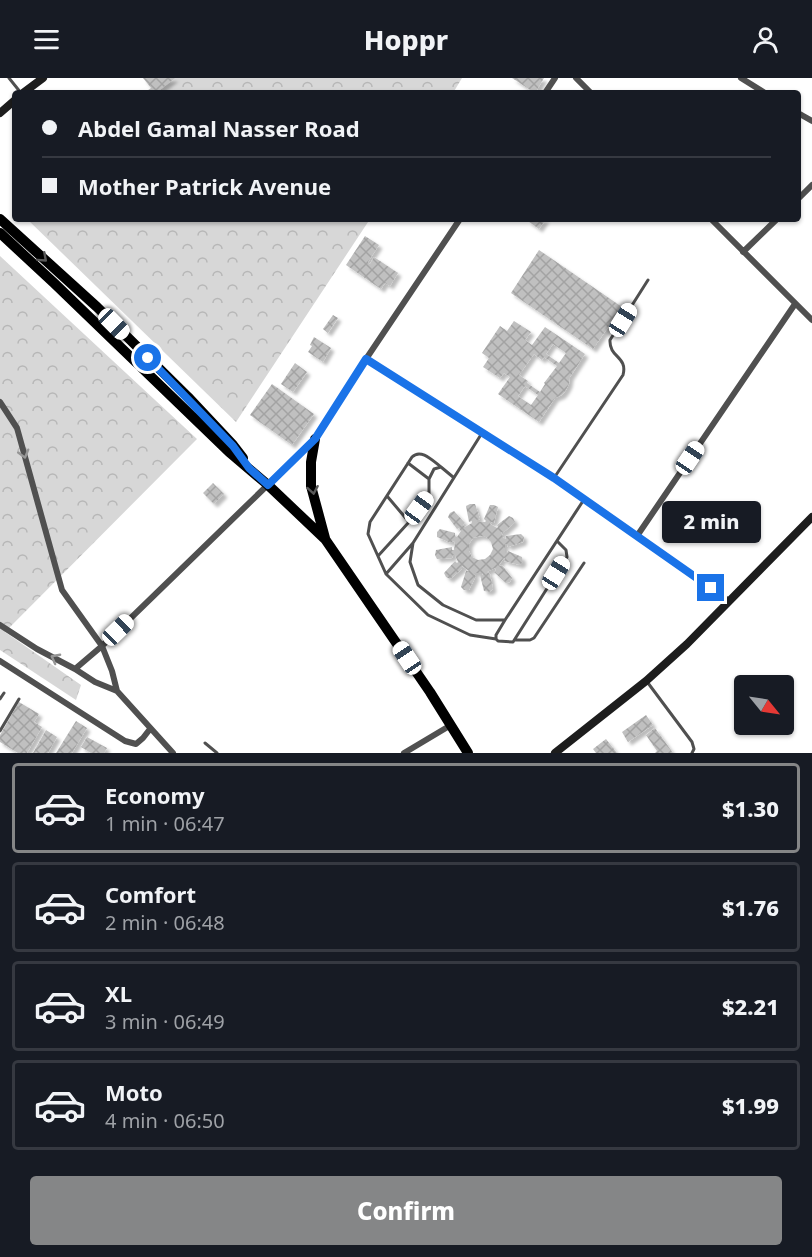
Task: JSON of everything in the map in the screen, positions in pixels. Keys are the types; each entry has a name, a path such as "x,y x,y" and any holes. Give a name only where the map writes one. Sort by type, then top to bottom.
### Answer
{"highway":[{"path":"0,219 97,307 188,397 233,446 249,468"},
{"path":"0,233 54,282 229,452 325,539 430,692 468,753"},
{"path":"315,439 311,462 311,486 325,539"}],"main road":[{"path":"26,90 43,78"},
{"path":"0,113 12,103"},
{"path":"555,753 646,681 687,644 812,517"}],"street":[{"path":"576,78 588,90"},
{"path":"741,78 760,90"},
{"path":"801,196 812,185"},
{"path":"75,669 102,646 315,439 458,222"},
{"path":"714,222 812,320"},
{"path":"743,252 774,222"},
{"path":"637,536 795,304"},
{"path":"366,359 554,478 729,602"},
{"path":"0,402 17,428 62,590 102,646 117,691"},
{"path":"0,625 95,682 117,691 173,753"},
{"path":"0,662 125,741 136,744 150,729"},
{"path":"404,753 451,725"}],"lane":[{"path":"9,78 19,90"},
{"path":"554,478 623,375 624,363 612,351 610,340 648,280"},
{"path":"386,574 413,543 482,433"},
{"path":"454,477 421,453 416,454 370,522 368,534 386,574 428,615 470,635 510,643 515,640 567,557 566,550 557,541"},
{"path":"408,463 429,478"},
{"path":"378,556 409,522 429,495 429,478 434,469 441,467"},
{"path":"387,496 409,522"},
{"path":"496,639 505,620 584,499"},
{"path":"413,543 410,562 418,585 443,605 476,620 505,620"},
{"path":"515,640 534,638 584,562"},
{"path":"646,681 692,742 694,749 692,753"},
{"path":"0,699 4,693"},
{"path":"0,731 20,699"},
{"path":"205,743 217,753"}],"green space":[{"path":"168,78 462,78 455,90 153,90"},
{"path":"30,222 368,222 236,422"},
{"path":"0,256 197,439 5,632 81,685 76,700 0,650"}],"building":[{"path":"143,78 175,78 160,90 148,90 151,88"},
{"path":"512,78 544,78 537,90 530,90"},
{"path":"529,222 544,222 539,229"},
{"path":"365,236 379,245 368,262 370,264 374,257 398,273 390,286 385,283 381,289 346,265"},
{"path":"539,250 622,307 593,349 511,293"},
{"path":"333,315 338,318 328,333 323,329"},
{"path":"514,321 531,332 525,340 532,345 545,327 585,354 570,377 566,390 555,398 539,422 498,394 510,377 504,373 500,378 483,367 489,358 482,353 500,326 507,331","holes":["553,344 566,353 559,363 546,354","534,354 542,360 544,357 557,366 540,392 519,375","525,386 538,395 531,405 518,396"]},
{"path":"314,337 331,348 323,362 308,352"},
{"path":"295,363 307,372 293,392 281,384"},
{"path":"272,384 314,414 292,445 250,415"},
{"path":"213,483 224,494 214,504 203,493"},
{"path":"475,504 480,519 477,522 486,521 484,519 490,505 498,507 494,523 490,524 497,528 497,525 509,516 515,522 503,533 501,532 504,539 506,536 521,534 524,537 523,542 508,547 505,544 505,553 508,551 522,557 523,562 520,565 504,561 504,558 499,565 502,565 512,578 510,582 506,583 494,572 495,568 487,572 490,574 493,589 489,592 484,591 480,575 483,575 482,573 474,573 476,576 469,590 464,590 461,587 466,571 469,571 462,566 462,569 450,579 444,573 455,561 458,562 455,555 452,558 437,559 435,555 436,550 452,547 454,550 455,542 451,543 437,537 440,529 455,533 457,537 461,531 448,517 450,513 454,511 465,523 463,525 465,527 472,523 472,521 469,522 466,506","holes":["486,537 493,549 490,555 478,560 472,557 469,544 473,538"]},
{"path":"19,702 39,714 34,722 42,727 27,753 18,753 0,742 0,735"},
{"path":"646,715 653,725 628,742 622,732"},
{"path":"76,721 87,728 72,753 56,753"},
{"path":"655,728 673,753 655,753 657,751 646,735"},
{"path":"46,730 57,737 48,753 33,753"},
{"path":"87,737 107,748 104,753 91,753 81,747"},
{"path":"606,739 617,753 596,753 593,749"}],"route":[{"path":"148,358 188,397 233,446 249,468 268,485 315,439 366,359 554,478 711,588"}]}
